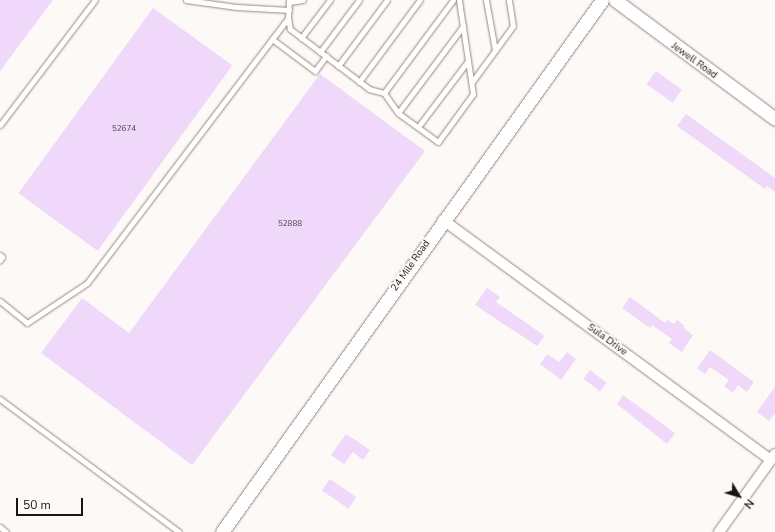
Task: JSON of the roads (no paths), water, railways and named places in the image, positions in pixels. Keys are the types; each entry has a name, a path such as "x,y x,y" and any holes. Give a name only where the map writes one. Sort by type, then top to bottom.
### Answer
{"street":[{"name":"24 Mile Road","path":"222,532 443,220 602,0"},
{"name":"Jewell Road","path":"615,0 775,119"},
{"name":"Sula Drive","path":"443,220 773,457"},
{"path":"719,532 773,457"}],"lane":[{"path":"0,125 95,0"},
{"path":"186,0 237,7 289,10"},
{"path":"303,0 289,1 288,18 290,29 369,89 384,93 398,113 438,142 473,94 460,0"},
{"path":"302,38 330,0"},
{"path":"320,52 359,0"},
{"path":"338,66 387,0"},
{"path":"360,82 420,0"},
{"path":"384,93 453,0"},
{"path":"486,0 495,50"},
{"path":"472,82 513,26 509,0"},
{"path":"0,301 27,323 87,283 288,18"},
{"path":"398,113 463,26"},
{"path":"272,39 315,71 326,56"},
{"path":"418,127 468,60"},
{"path":"0,255 2,257 0,260"},
{"path":"0,399 179,532"},
{"path":"0,527 6,532"}]}
